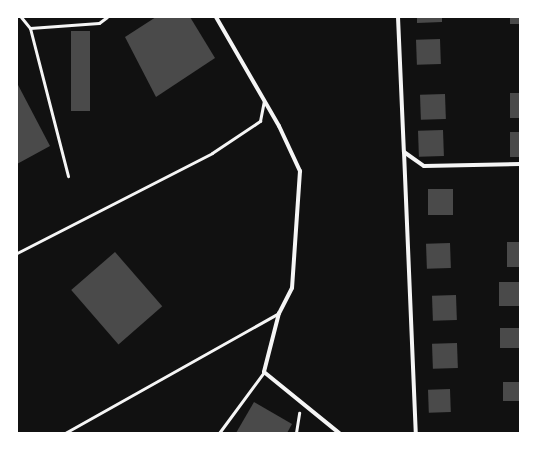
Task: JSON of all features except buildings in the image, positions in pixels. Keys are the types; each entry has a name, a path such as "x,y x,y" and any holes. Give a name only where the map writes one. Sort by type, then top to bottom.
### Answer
{"street":[{"path":"216,17 264,100 300,171 292,288 279,313 264,372 339,433"},
{"path":"398,17 416,433"},
{"path":"404,152 424,166 520,164"}],"lane":[{"path":"21,17 30,28 68,176"},
{"path":"30,28 99,23 107,17"},
{"path":"17,253 212,153 260,121 264,100"},
{"path":"65,433 279,313"},
{"path":"219,433 264,372"}],"path":[{"path":"296,433 301,402"}]}
